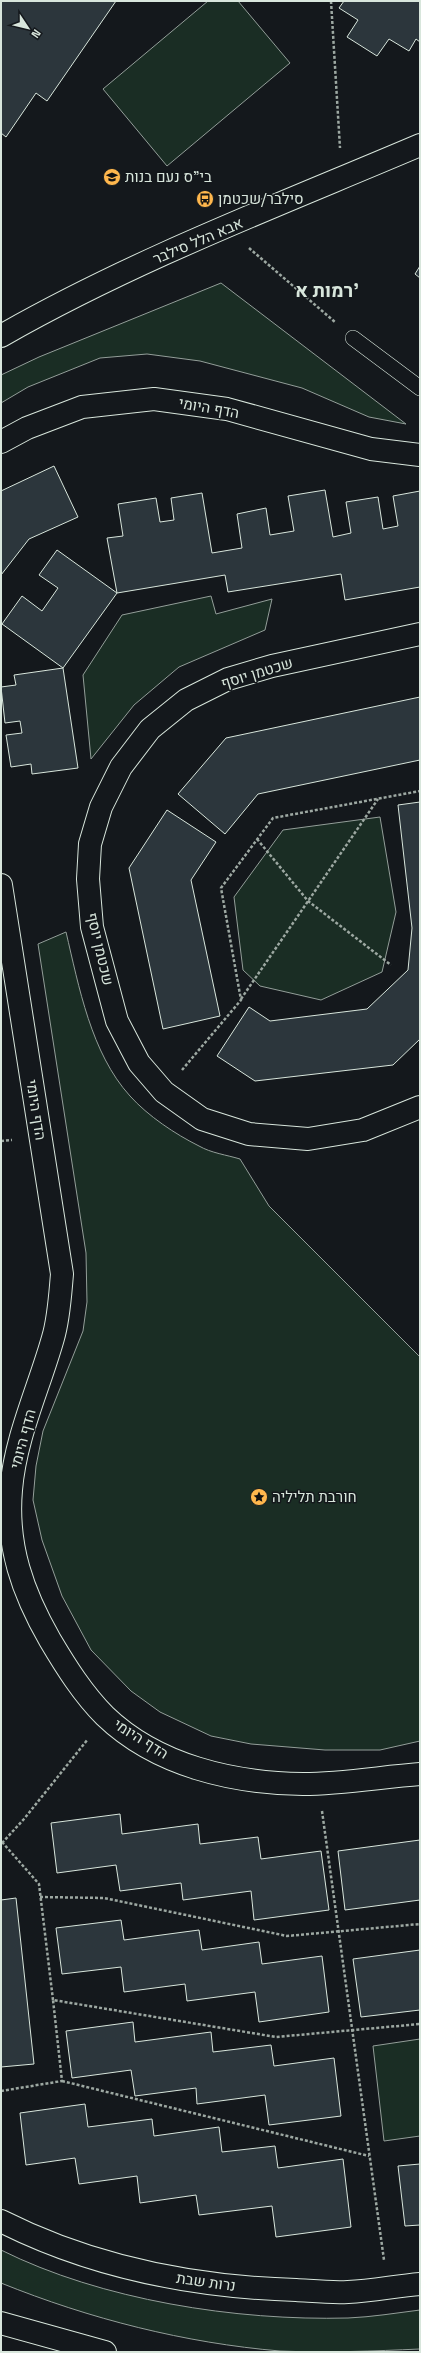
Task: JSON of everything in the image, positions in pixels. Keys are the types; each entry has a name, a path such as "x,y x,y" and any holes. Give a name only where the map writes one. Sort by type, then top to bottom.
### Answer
{"street":[{"name":"אבא הלל סילבר","path":"1,336 34,317 128,271 420,145"},
{"name":"הדף היומי","path":"1,442 27,428 82,407 154,398 227,409 371,449 420,455"},
{"name":"שכטמן יוסף","path":"420,634 272,666 228,679 186,700 150,729 121,766 102,807 90,844 88,880 92,927 117,1021 139,1063 164,1092 202,1119 249,1134 308,1140 364,1130 420,1107"},
{"name":"הדף היומי","path":"1,885 62,1274 54,1337 20,1442 11,1489 10,1524 14,1556 23,1587 39,1621 64,1663 105,1716 146,1746 177,1761 211,1773 252,1780 318,1782 420,1774"},
{"name":"נרות שבת","path":"1,2222 41,2241 108,2264 176,2278 262,2289 347,2292 420,2284"},
{"path":"1,2323 105,2352"}],"lane":[{"path":"353,338 420,388"}],"path":[{"path":"331,1 341,179"},
{"path":"227,228 353,338"},
{"path":"241,1000 221,888 273,818 420,791"},
{"path":"164,1092 241,1000 379,798"},
{"path":"257,839 308,901 391,965"},
{"path":"62,2081 39,1884 1,1843 24,1819 105,1716"},
{"path":"318,1782 388,2287"},
{"path":"40,1897 104,1898 287,1936 339,1933 420,1924"},
{"path":"53,2000 276,2037 420,2024"},
{"path":"1,2091 62,2081 369,2156"}],"green space":[{"path":"208,1 238,1 290,63 167,166 103,89"},
{"path":"221,283 406,424 369,417 302,388 200,361 147,354 100,358 28,387 1,403 1,375 39,357"},
{"path":"211,596 216,614 272,599 265,630 179,667 134,705 91,759 83,675 122,615"},
{"path":"380,817 396,912 382,972 321,1000 260,986 243,970 234,897 283,830"},
{"path":"66,932 82,997 96,1040 105,1060 130,1096 153,1117 181,1136 199,1146 219,1154 240,1159 269,1206 420,1357 420,1741 380,1750 325,1750 251,1744 211,1736 160,1712 131,1691 91,1650 62,1596 42,1540 33,1500 36,1466 43,1431 83,1331 87,1302 86,1253 38,944"},
{"path":"420,2039 420,2136 384,2141 373,2046"},
{"path":"1,2250 40,2267 82,2282 125,2294 170,2304 215,2311 261,2316 348,2318 420,2310 420,2349 333,2352 280,2351 209,2342 138,2328 69,2308 1,2283"}],"building":[{"path":"1,1 116,1 47,101 36,93 6,137 1,133"},
{"path":"344,1 420,1 420,42 416,39 409,51 389,39 377,56 347,37 358,20 339,8"},
{"path":"420,266 420,278 415,274"},
{"path":"54,466 78,517 29,539 1,575 1,491"},
{"path":"325,490 333,537 351,533 346,502 378,497 383,529 398,526 393,496 420,491 420,587 345,600 341,574 228,592 225,575 117,593 107,538 123,536 118,504 156,498 160,522 174,520 171,498 202,493 212,553 242,548 237,514 266,508 270,535 294,531 288,496"},
{"path":"57,550 117,593 63,668 2,624 22,596 42,611 58,588 39,575"},
{"path":"63,668 78,768 32,774 31,764 11,767 6,735 22,733 20,721 5,723 1,687 16,685 14,675"},
{"path":"420,697 420,760 258,794 225,834 178,794 226,738"},
{"path":"420,802 420,1039 393,1065 255,1081 217,1056 249,1007 270,1021 367,1009 408,970 412,928 398,805"},
{"path":"167,810 216,842 191,880 220,1016 163,1029 129,868"},
{"path":"120,1814 122,1834 198,1824 200,1844 258,1837 261,1859 321,1851 329,1910 254,1920 251,1891 183,1900 181,1883 120,1891 116,1865 57,1873 51,1823"},
{"path":"420,1840 420,1900 345,1910 338,1851"},
{"path":"16,1898 34,2064 1,2067 1,1900"},
{"path":"121,1920 124,1940 199,1930 202,1950 259,1942 262,1964 322,1956 329,2012 259,2022 255,1992 187,2001 185,1984 124,1992 121,1967 62,1974 56,1928"},
{"path":"420,1950 420,2010 361,2017 353,1959"},
{"path":"133,2022 135,2042 211,2032 213,2052 271,2045 274,2066 334,2058 341,2116 269,2125 265,2095 197,2104 196,2088 135,2096 131,2070 72,2078 66,2031"},
{"path":"85,2104 88,2127 152,2119 154,2136 219,2127 222,2152 275,2146 278,2168 343,2159 351,2227 276,2237 272,2206 199,2215 196,2195 140,2203 137,2176 79,2184 75,2158 26,2165 20,2113"},
{"path":"420,2164 420,2225 405,2226 398,2166"}],"place":[{"name":"בי\"ס נעם בנות","path":"112,177"},
{"name":"סילבר/שכטמן","path":"205,199"},
{"name":"חורבת תליליה","path":"259,1497"}],"district":[{"name":"רמות א'","path":"327,290"}]}
